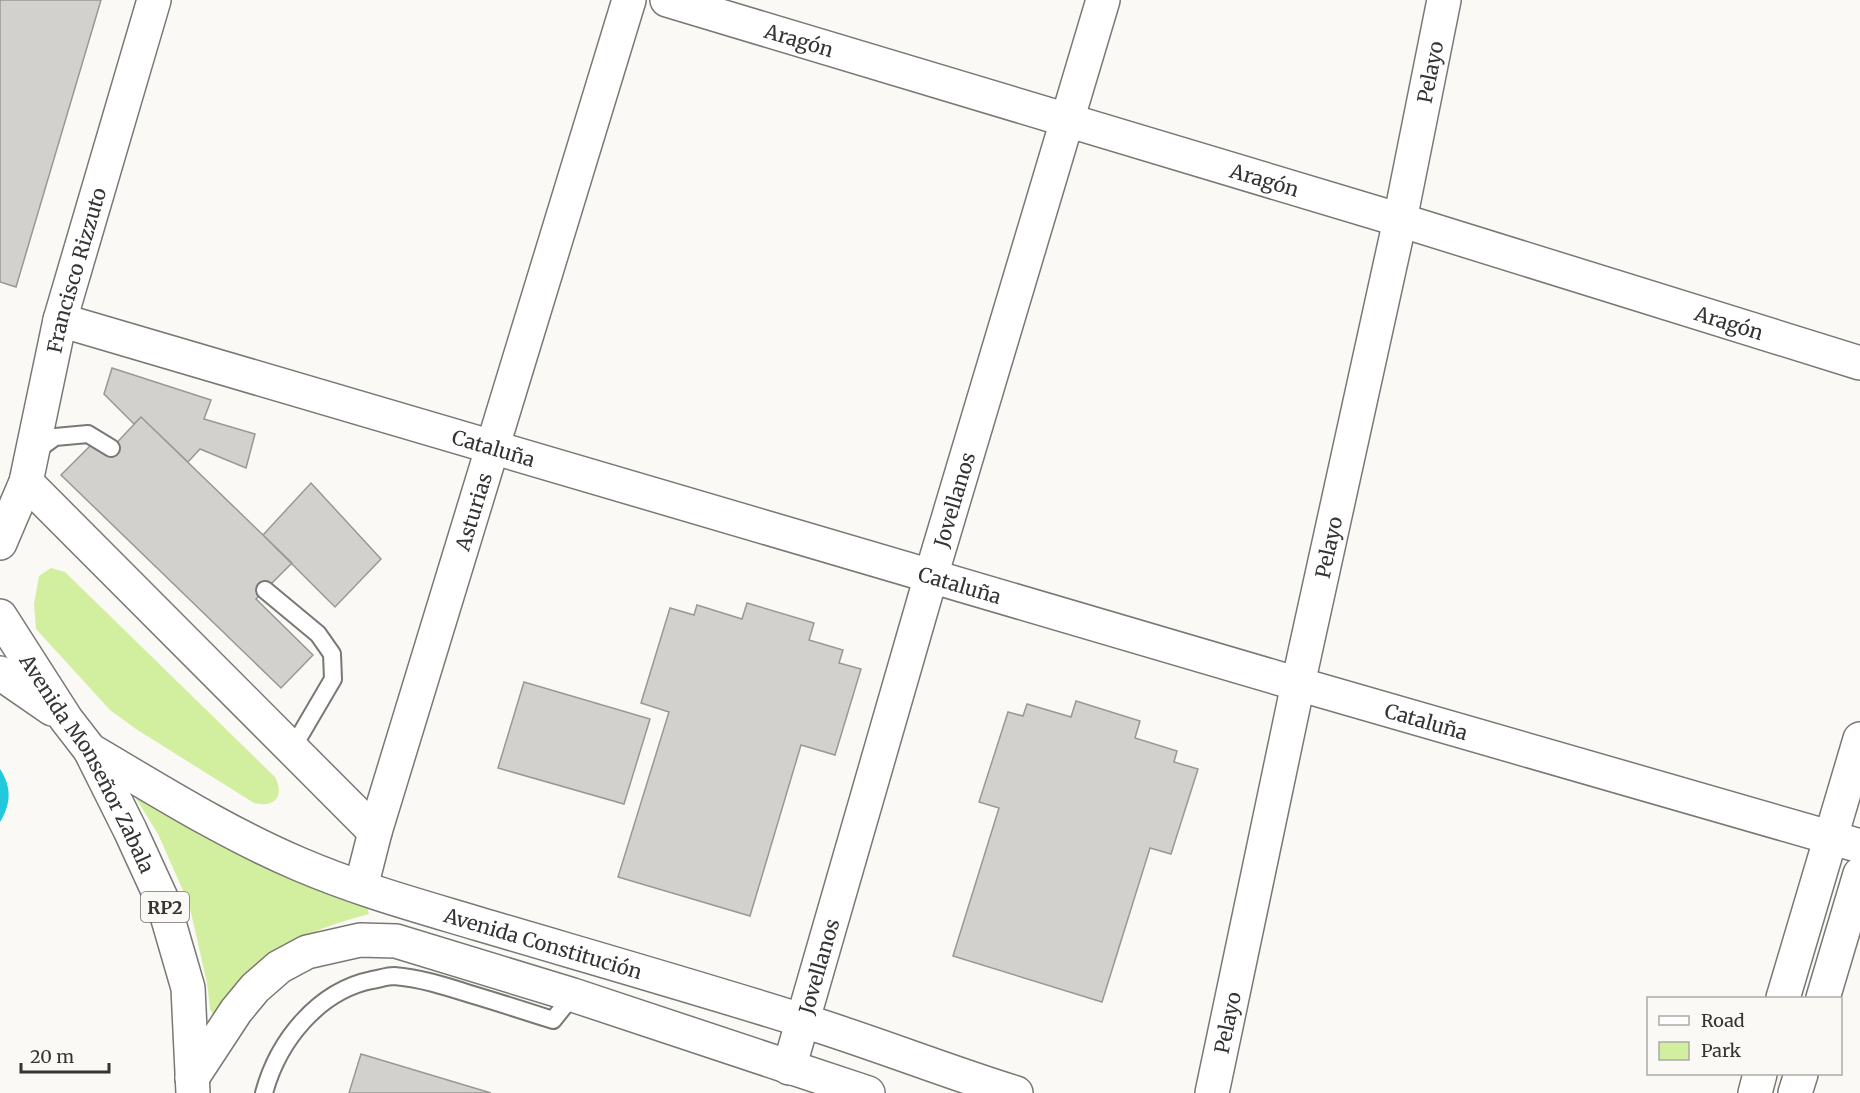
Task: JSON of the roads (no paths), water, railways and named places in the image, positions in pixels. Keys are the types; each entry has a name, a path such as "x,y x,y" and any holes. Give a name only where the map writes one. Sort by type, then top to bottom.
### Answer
{"main road":[{"name":"Francisco Rizzuto","path":"0,543 29,468 60,320 154,0"},
{"name":"Asturias","path":"361,887 375,832 629,0"},
{"name":"Aragón","path":"667,0 1400,220 1860,363"},
{"name":"Jovellanos","path":"789,1068 931,576 1103,0"},
{"name":"Pelayo","path":"1212,1093 1298,684 1400,220 1444,0"},
{"name":"Cataluña","path":"60,320 1298,684 1845,842"},
{"path":"29,468 292,749 375,832"},
{"name":"Avenida Monseñor Zabala","path":"0,616 66,719 90,750 163,902 188,988 191,1087"},
{"name":"RP2","path":"0,673 66,719"},
{"path":"1784,997 1845,842 1860,739"},
{"name":"Avenida Constitución","path":"90,750 249,842 302,866 361,887 804,1021 953,1074 1016,1093"},
{"path":"1824,997 1860,874"},
{"name":"Avenida Constitución","path":"191,1087 217,1037 255,988 279,967 307,952 360,940 396,941 573,994 789,1068 833,1088 868,1093"},
{"path":"1755,1093 1760,1075"},
{"path":"1795,1093 1801,1075"}],"lane":[{"path":"29,468 55,437 88,434 111,448"},
{"path":"265,590 318,634 332,654 333,679 292,749"},
{"path":"264,1093 275,1062 306,1017 327,998 359,983 392,976 427,981 553,1020 573,994"}],"water":[{"path":"0,769 7,782 9,795 0,822"}]}
